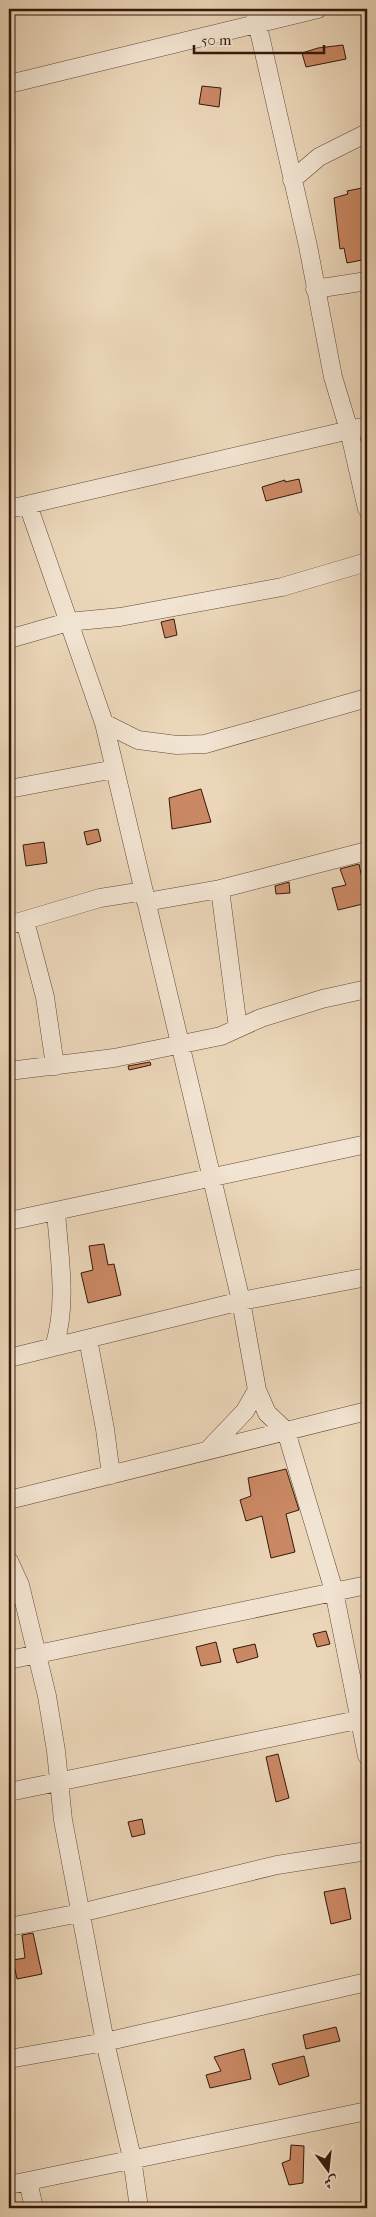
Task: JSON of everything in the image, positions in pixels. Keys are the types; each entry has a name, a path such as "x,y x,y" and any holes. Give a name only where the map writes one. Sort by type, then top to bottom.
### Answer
{"street":[{"path":"9,84 256,17 318,9"},
{"path":"256,17 334,377 349,430 367,508"},
{"path":"292,180 319,157 367,133"},
{"path":"315,289 367,281"},
{"path":"9,509 208,461 367,426"},
{"path":"28,505 104,723 179,1045 242,1301 257,1390 267,1413 286,1431 334,1591 364,1719 367,1756"},
{"path":"9,639 68,622 120,617 282,587 367,562"},
{"path":"104,723 138,740 177,745 205,744 367,698"},
{"path":"9,789 115,769"},
{"path":"55,1066 45,997 17,923 100,898 145,897 220,889 367,851"},
{"path":"220,889 238,1028"},
{"path":"9,1071 114,1058 221,1036 261,1018 322,999 367,989"},
{"path":"9,1221 367,1144"},
{"path":"54,1347 60,1327 62,1299 56,1211"},
{"path":"9,1358 242,1301 367,1277"},
{"path":"88,1339 105,1429 110,1475"},
{"path":"207,1450 245,1411 257,1390"},
{"path":"9,1500 367,1411"},
{"path":"9,1561 20,1586 47,1696 60,1782 63,1820 105,2042 132,2158 139,2208"},
{"path":"9,1660 367,1585"},
{"path":"9,1792 364,1719"},
{"path":"9,1927 80,1913 277,1865 367,1851"},
{"path":"9,2059 105,2042 367,1982"},
{"path":"9,2185 132,2158 367,2111"},
{"path":"28,2181 34,2208"}],"building":[{"path":"343,45 346,59 306,67 302,53 318,48"},
{"path":"202,86 221,88 219,107 199,104"},
{"path":"367,187 367,259 347,263 344,248 340,249 334,198 348,194 347,191"},
{"path":"299,479 302,492 266,501 262,487 285,480 285,482"},
{"path":"174,619 177,635 165,638 161,622"},
{"path":"201,789 211,822 172,829 169,798"},
{"path":"98,829 101,841 87,845 84,832"},
{"path":"44,842 47,863 26,866 23,845"},
{"path":"359,864 367,903 338,910 332,888 346,885 340,869"},
{"path":"289,882 290,893 276,894 275,886"},
{"path":"150,1062 151,1065 129,1070 128,1066"},
{"path":"104,1244 108,1265 114,1264 121,1295 88,1303 81,1273 93,1270 89,1246"},
{"path":"286,1469 299,1510 286,1514 295,1552 271,1558 262,1516 246,1521 240,1500 251,1496 248,1478"},
{"path":"326,1631 330,1644 317,1647 313,1634"},
{"path":"216,1642 221,1662 201,1666 196,1647"},
{"path":"255,1644 258,1657 237,1663 233,1649"},
{"path":"278,1754 289,1798 276,1802 266,1757"},
{"path":"142,1819 145,1834 132,1837 128,1822"},
{"path":"345,1888 351,1919 331,1924 324,1892"},
{"path":"33,1933 42,1974 17,1979 13,1960 25,1958 22,1935"},
{"path":"336,2027 340,2041 306,2049 303,2035"},
{"path":"244,2049 251,2079 210,2088 206,2075 221,2071 214,2057"},
{"path":"304,2056 309,2076 279,2085 272,2064"},
{"path":"291,2145 304,2146 303,2183 289,2185 282,2163 290,2160"}]}
